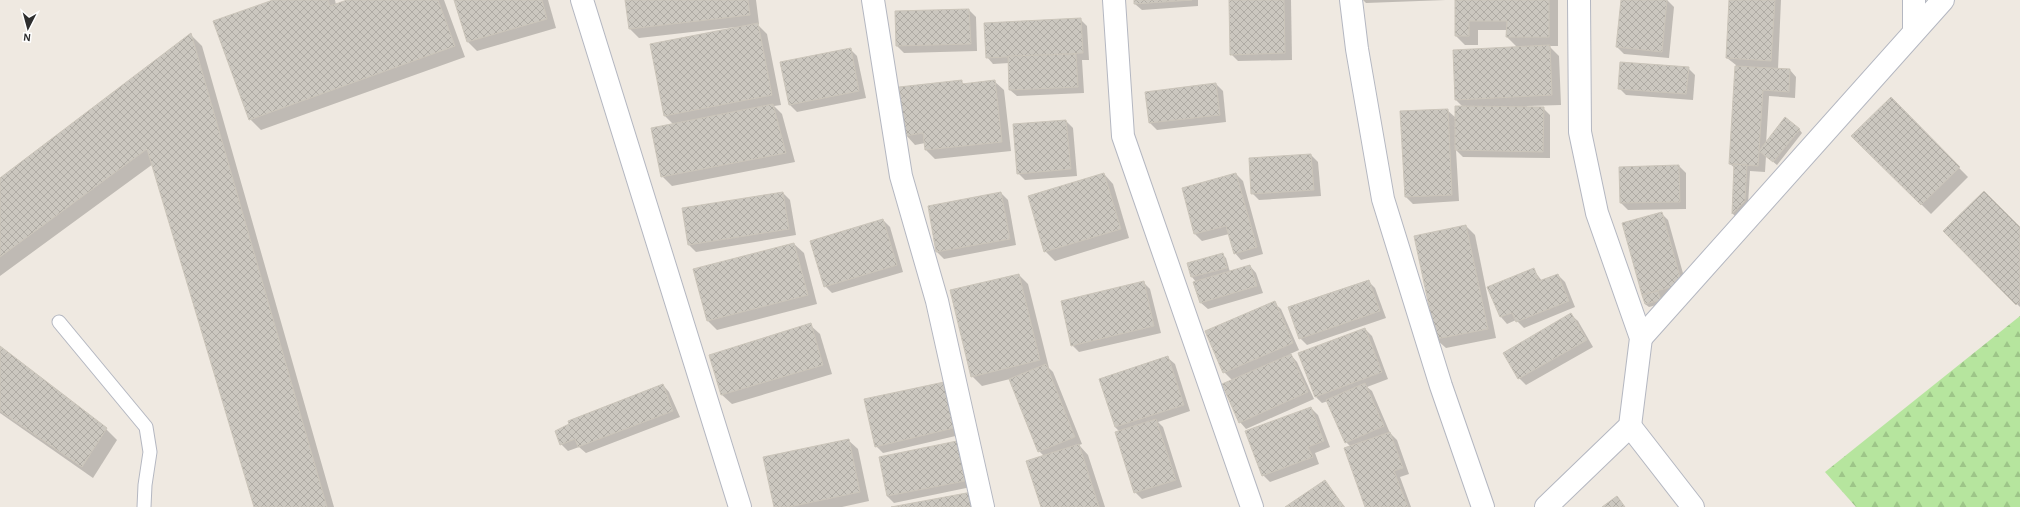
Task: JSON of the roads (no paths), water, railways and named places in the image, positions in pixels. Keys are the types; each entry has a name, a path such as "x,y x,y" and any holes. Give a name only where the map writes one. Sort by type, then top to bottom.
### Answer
{"street":[{"path":"582,0 740,507"},
{"path":"873,0 902,176 937,301 983,507"},
{"path":"1114,0 1123,136 1252,507"},
{"path":"1351,0 1357,49 1384,199 1441,386 1483,507"},
{"path":"1546,507 1630,426 1641,338 1597,213 1580,132 1580,0"},
{"path":"1914,0 1914,31"},
{"path":"1641,338 1943,0"},
{"path":"1630,426 1693,507"}],"lane":[{"path":"59,322 146,427 150,452 145,484 144,507"}]}
